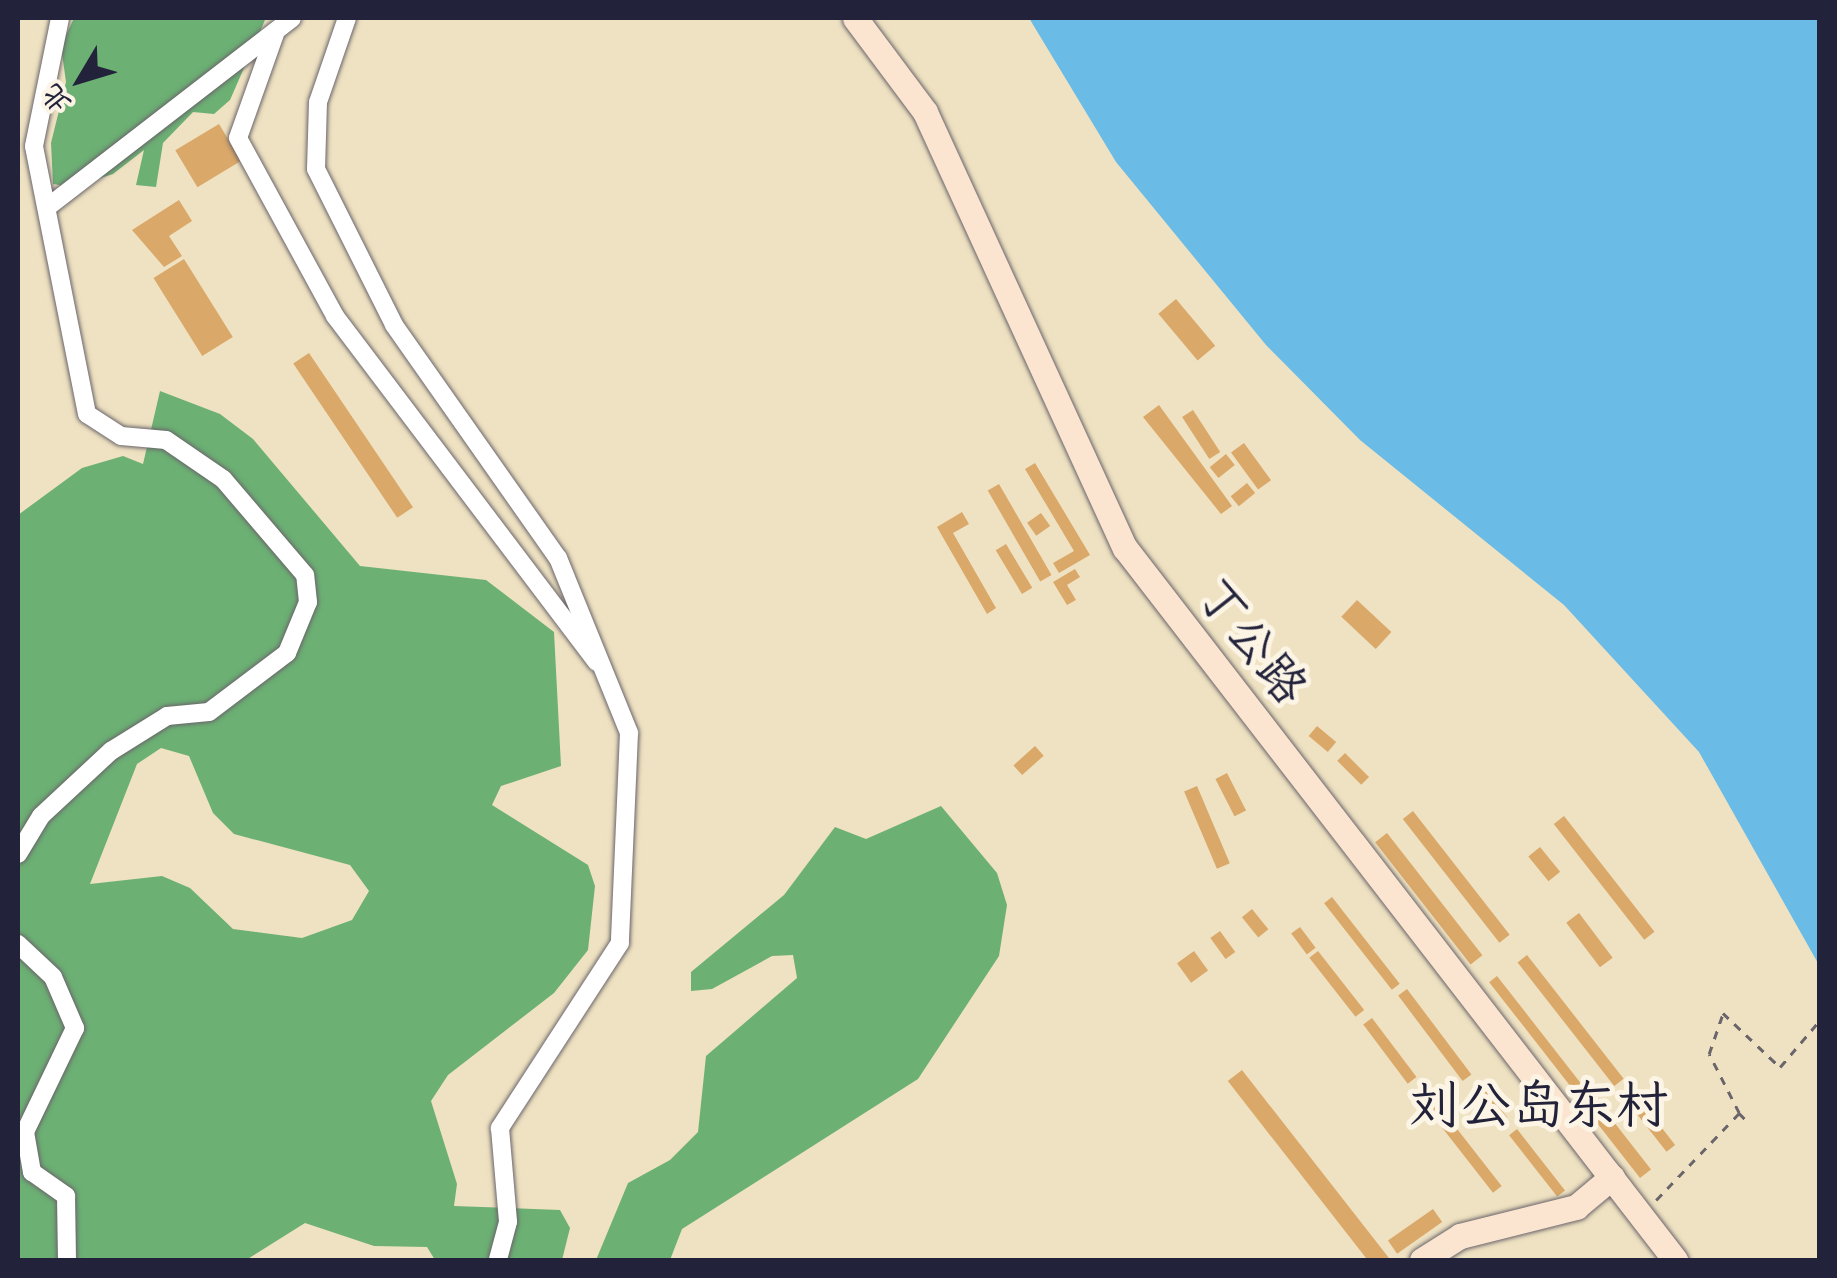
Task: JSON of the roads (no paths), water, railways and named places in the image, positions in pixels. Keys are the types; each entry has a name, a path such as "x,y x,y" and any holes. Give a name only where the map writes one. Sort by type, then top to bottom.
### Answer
{"street":[{"path":"18,854 41,816 111,750 166,716 209,712 286,652 308,602 305,575 223,480 166,440 121,436 87,414 61,318 49,206 34,146 60,18"},
{"path":"49,206 292,18"},
{"path":"347,18 318,102 316,169 394,326 558,558 608,676 632,767 620,942 500,1128 508,1222 498,1260"},
{"name":"丁公路","path":"855,18 926,112 1126,548 1676,1260"},
{"path":"275,34 238,138 334,316 608,676"},
{"path":"18,944 53,977 76,1028 25,1132 32,1172 66,1196 67,1260"},
{"path":"1422,1260 1460,1236 1576,1206 1612,1177"}],"water":[{"path":"1029,18 1819,18 1819,965 1699,752 1564,605 1360,440 1266,345 1116,162"}],"district":[{"name":"刘公岛东村","path":"1538,1106"}]}
